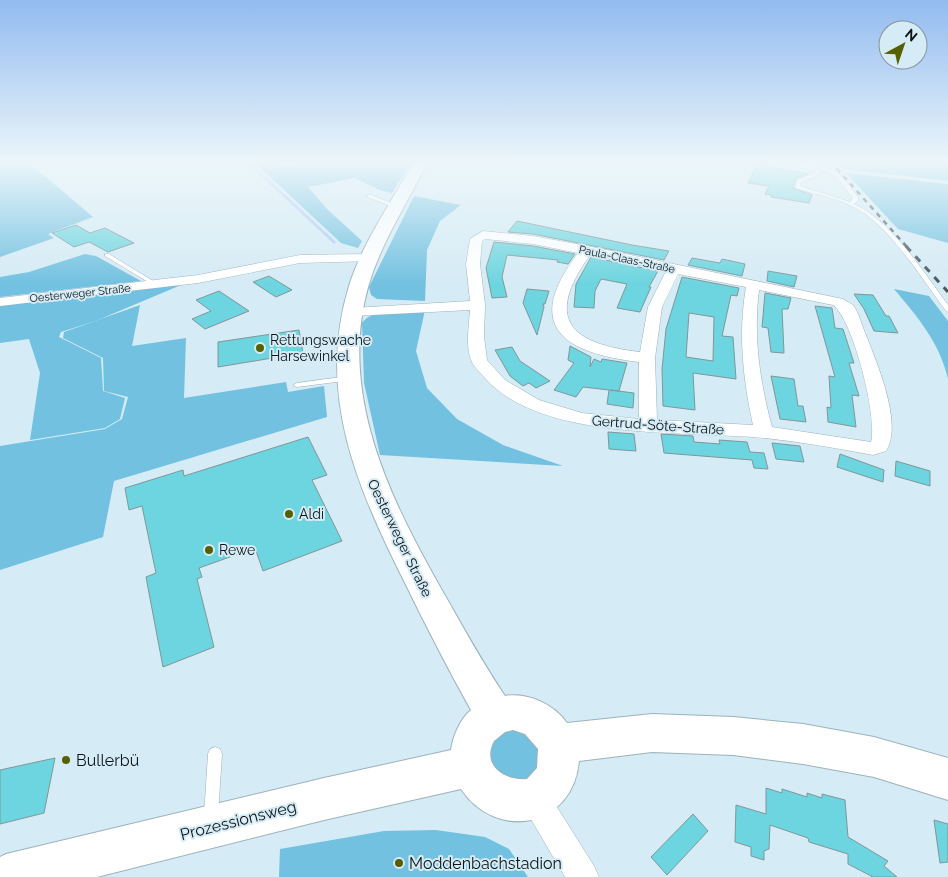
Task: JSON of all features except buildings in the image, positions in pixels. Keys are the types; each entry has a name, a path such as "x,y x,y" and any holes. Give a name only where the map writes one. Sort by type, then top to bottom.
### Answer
{"street":[{"name":"Oesterweger Straße","path":"398,202 368,258 354,306 349,336 351,413 362,456 384,512 460,655 496,716"},
{"name":"Paula-Claas-Straße","path":"478,305 473,264 476,239 483,235 509,236 587,250 673,270 843,304 847,308 861,340 874,380 880,407 882,442 879,447"},
{"path":"587,250 570,272 563,286 560,308 564,328 580,342 603,351 647,358"},
{"name":"Oesterweger Straße","path":"0,302 215,276 300,260 368,258"},
{"path":"648,424 647,358 655,307 673,270"},
{"path":"753,286 748,310 748,333 752,384 764,432"},
{"path":"354,306 478,305"},
{"name":"Gertrud-Söte-Straße","path":"478,305 476,337 479,361 499,384 533,404 581,418 614,424 648,424 764,432 820,439 873,449 879,447"},
{"path":"513,712 532,717 547,728 557,744 559,766 551,785 534,799 508,802 484,789 471,766 471,745 480,728 496,716 513,712"},
{"path":"557,744 652,733 733,736 803,744 874,757 948,779"},
{"name":"Prozessionsweg","path":"6,877 471,766"},
{"path":"534,799 583,877"}],"lane":[{"path":"385,202 396,206"},
{"path":"844,202 865,212 880,224 948,310"},
{"path":"850,204 853,202"},
{"path":"107,255 155,284"},
{"path":"297,385 349,378"},
{"path":"210,827 215,754"}],"shaded area":[{"path":"0,202 75,202 93,217 48,234 54,238 0,257"},
{"path":"297,202 321,202 362,241 358,248 341,243"},
{"path":"411,202 445,202 461,205 440,221 427,250 425,301 377,299 371,295 369,287"},
{"path":"873,202 948,202 948,243 898,229"},
{"path":"85,254 96,256 141,281 0,297 0,277 29,272"},
{"path":"165,285 181,285 98,320 61,332 59,337 101,358 103,391 125,398 120,419 105,428 30,440 40,373 29,339 0,343 0,305"},
{"path":"894,289 929,296 948,321 948,379 939,354 927,331"},
{"path":"140,305 132,346 186,338 184,398 286,382 288,392 324,386 327,417 114,481 103,537 0,570 0,446 105,429 122,419 128,397 104,391 103,358 63,338 64,332"},
{"path":"425,310 416,351 427,388 457,419 503,445 563,466 380,455 364,383 362,323 374,314 382,312"},
{"path":"512,730 520,731 531,738 535,742 539,754 540,769 526,782 506,783 488,761 491,745 497,737"},
{"name":"Moddenbachstadion","path":"436,830 485,837 509,849 528,877 279,877 280,849 384,831"}],"waterway":[{"path":"291,202 334,242"}],"railway":[{"path":"867,202 907,247"},
{"path":"906,246 948,292"}],"place":[{"name":"Rettungswache Harsewinkel","path":"260,348"},
{"name":"Aldi","path":"289,514"},
{"name":"Rewe","path":"209,550"},
{"name":"Bullerbü","path":"66,760"},
{"name":"Moddenbachstadion","path":"399,863"}]}
